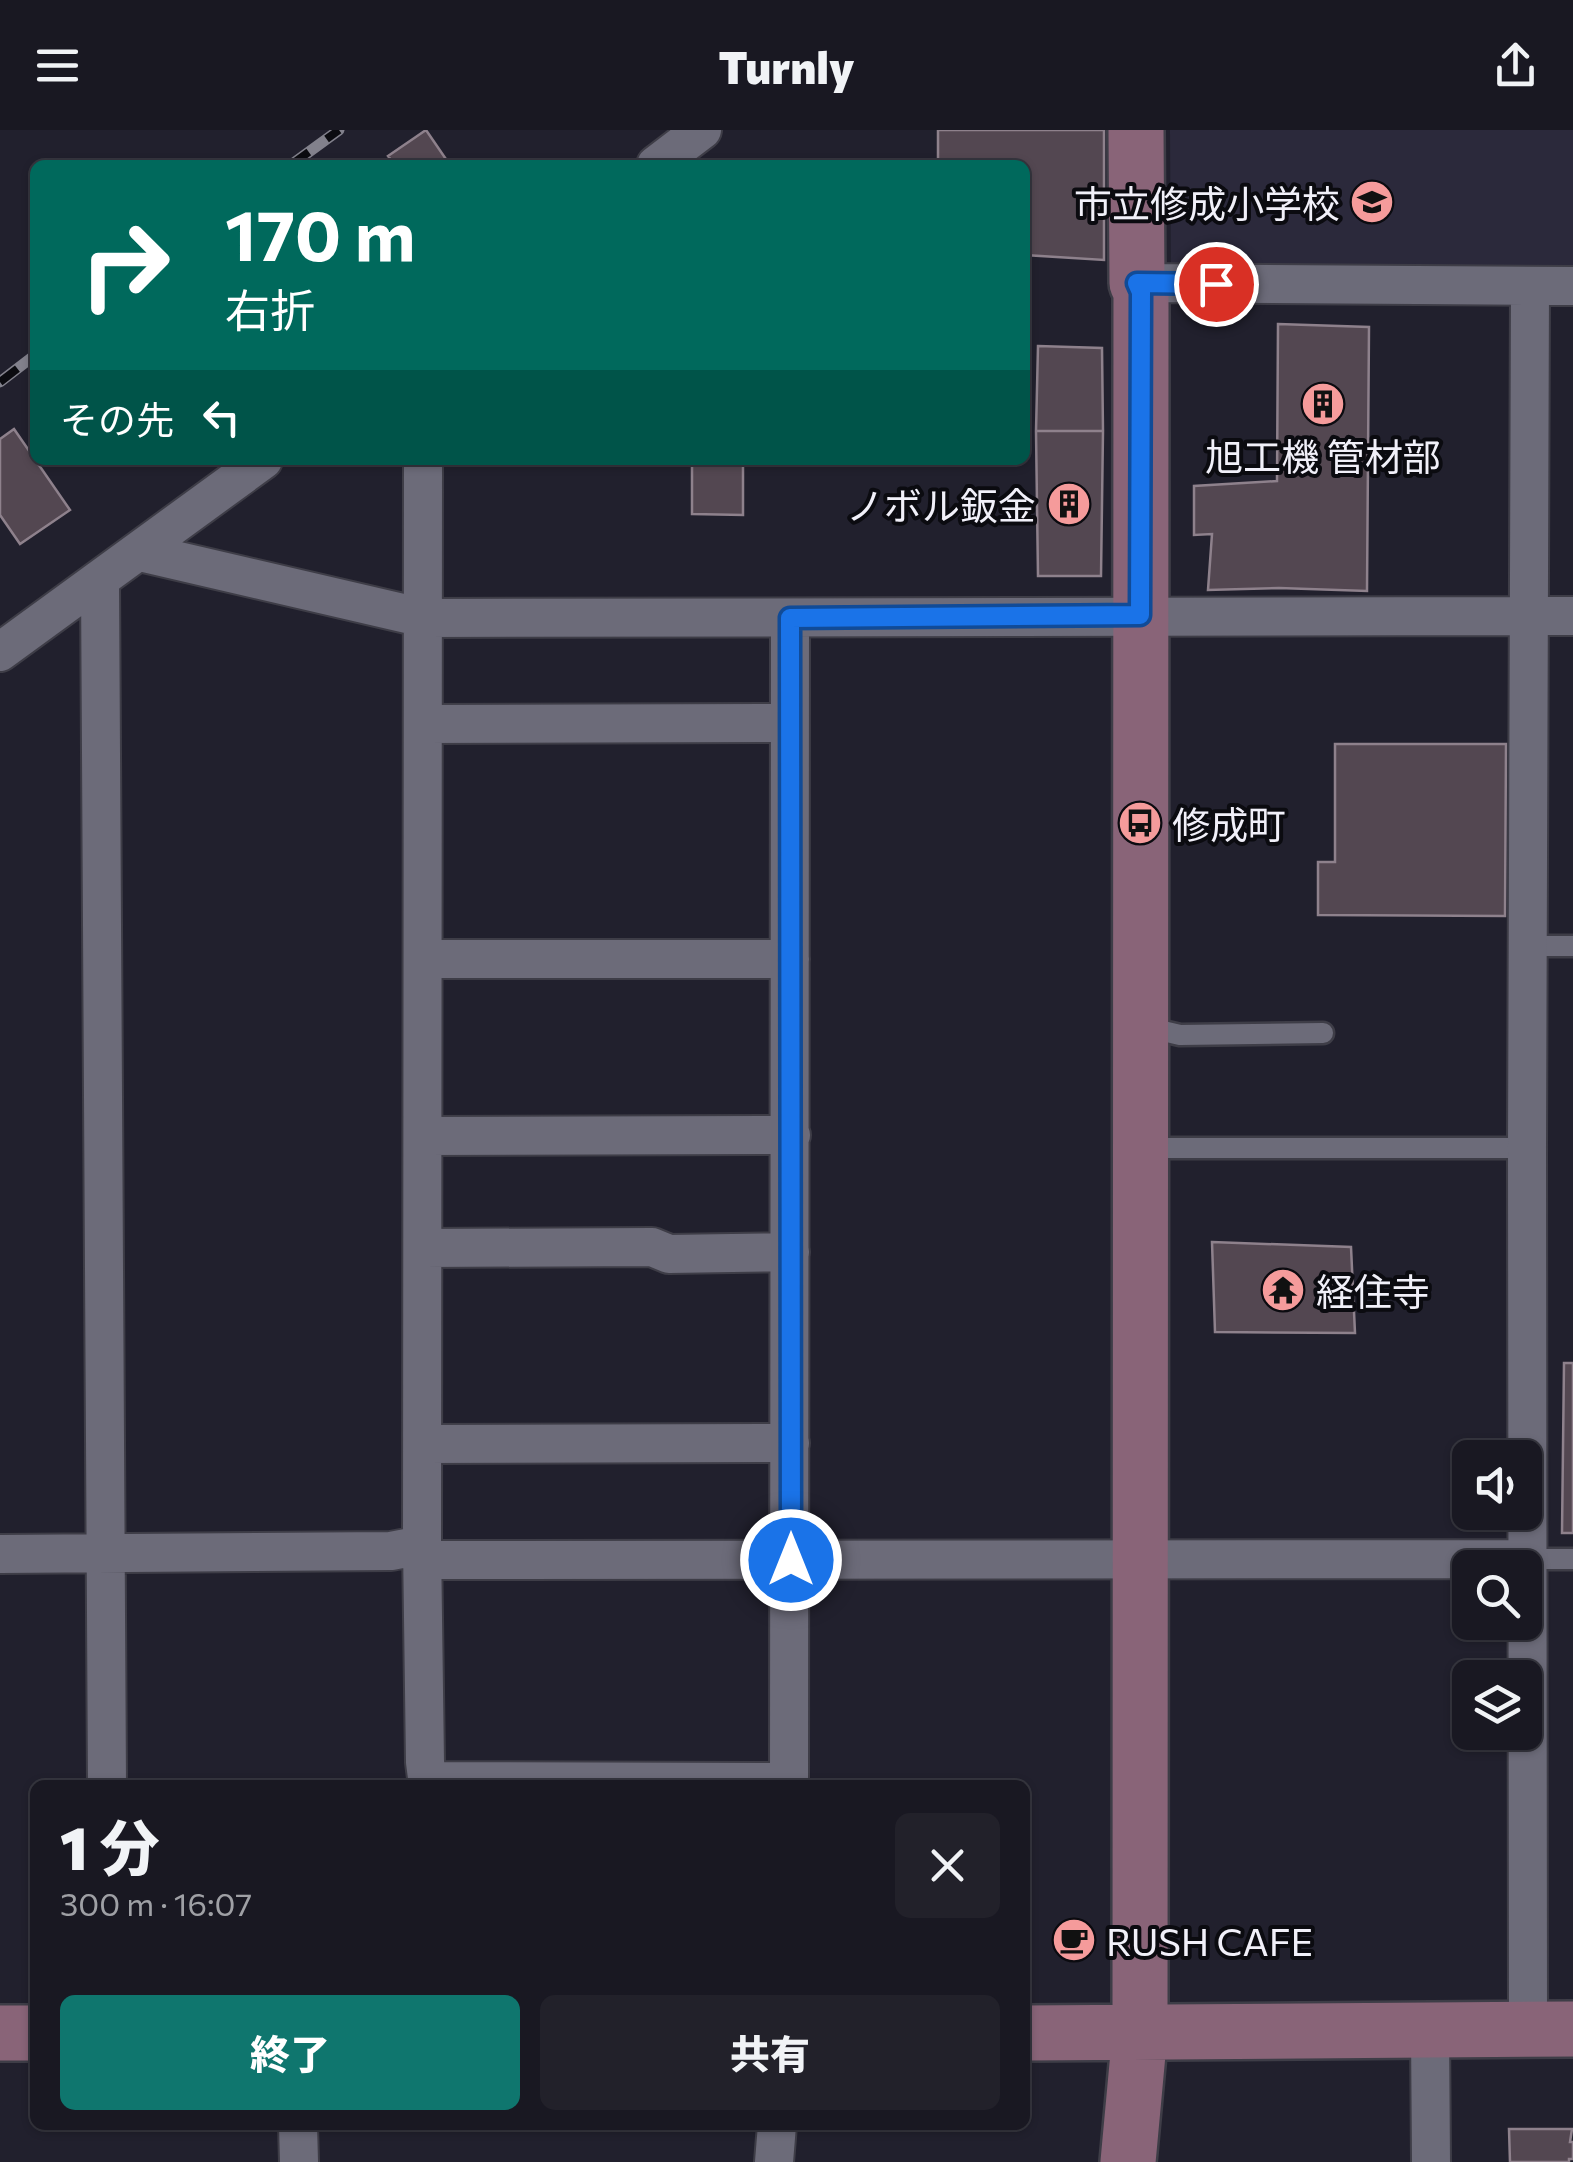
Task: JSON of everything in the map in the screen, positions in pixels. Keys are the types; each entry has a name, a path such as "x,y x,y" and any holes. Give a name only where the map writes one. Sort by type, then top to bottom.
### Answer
{"street":[{"path":"663,160 702,130"},
{"path":"1128,2162 1140,2032 1141,292 1137,283 1136,130"},
{"path":"1137,283 1573,286"},
{"path":"1529,1550 1530,286"},
{"path":"5,639 100,580 256,465"},
{"path":"424,465 423,1553 428,1780"},
{"path":"140,552 424,618 1573,616"},
{"path":"100,580 107,1780"},
{"path":"789,1780 790,618"},
{"path":"423,724 789,723"},
{"path":"423,958 790,958"},
{"path":"424,1136 791,1135"},
{"path":"424,1248 652,1248 670,1254 790,1252"},
{"path":"423,1444 790,1443"},
{"path":"0,1554 392,1551 791,1560 1452,1559"},
{"path":"1030,2033 1551,2030 1533,1640"},
{"path":"1430,2030 1431,2162"},
{"path":"0,2033 30,2033"},
{"path":"298,2130 298,2162"},
{"path":"774,2162 777,2130"}],"lane":[{"path":"1528,946 1573,946"},
{"path":"1141,1026 1180,1034 1323,1033"},
{"path":"1141,1148 1527,1148"},
{"path":"1542,1559 1573,1558"}],"shaded area":[{"name":"市立修成小学校","path":"1170,130 1573,130 1573,275 1171,274"}],"building":[{"path":"426,130 447,160 391,160 388,156"},
{"path":"938,130 1104,130 1104,260 1030,255 1030,160 938,160"},
{"name":"旭工機 管材部","path":"1278,324 1369,327 1367,591 1208,590 1212,534 1194,535 1194,486 1277,481"},
{"path":"1038,346 1102,348 1103,431 1036,431"},
{"path":"14,429 30,452 30,465 39,465 70,510 20,544 0,515 0,439"},
{"name":"ノボル鈑金","path":"1036,431 1103,431 1101,576 1038,576"},
{"path":"692,465 743,465 743,515 692,514"},
{"path":"1335,744 1506,744 1505,916 1318,915 1318,862 1335,862"},
{"name":"経住寺","path":"1212,1242 1351,1247 1355,1333 1215,1332"},
{"path":"1564,1363 1573,1363 1573,1533 1562,1533"},
{"path":"1509,2129 1572,2129 1573,2159 1510,2162"}],"railway":[{"path":"298,160 339,130"},
{"path":"0,382 30,359"}],"place":[{"name":"市立修成小学校","path":"1372,202"},
{"name":"旭工機 管材部","path":"1323,404"},
{"name":"ノボル鈑金","path":"1069,504"},
{"name":"修成町","path":"1140,823"},
{"name":"経住寺","path":"1283,1290"},
{"name":"RUSH CAFE","path":"1074,1940"}],"route":[{"path":"791,1560 790,618 1140,615 1141,292 1137,283 1216,284"}]}
